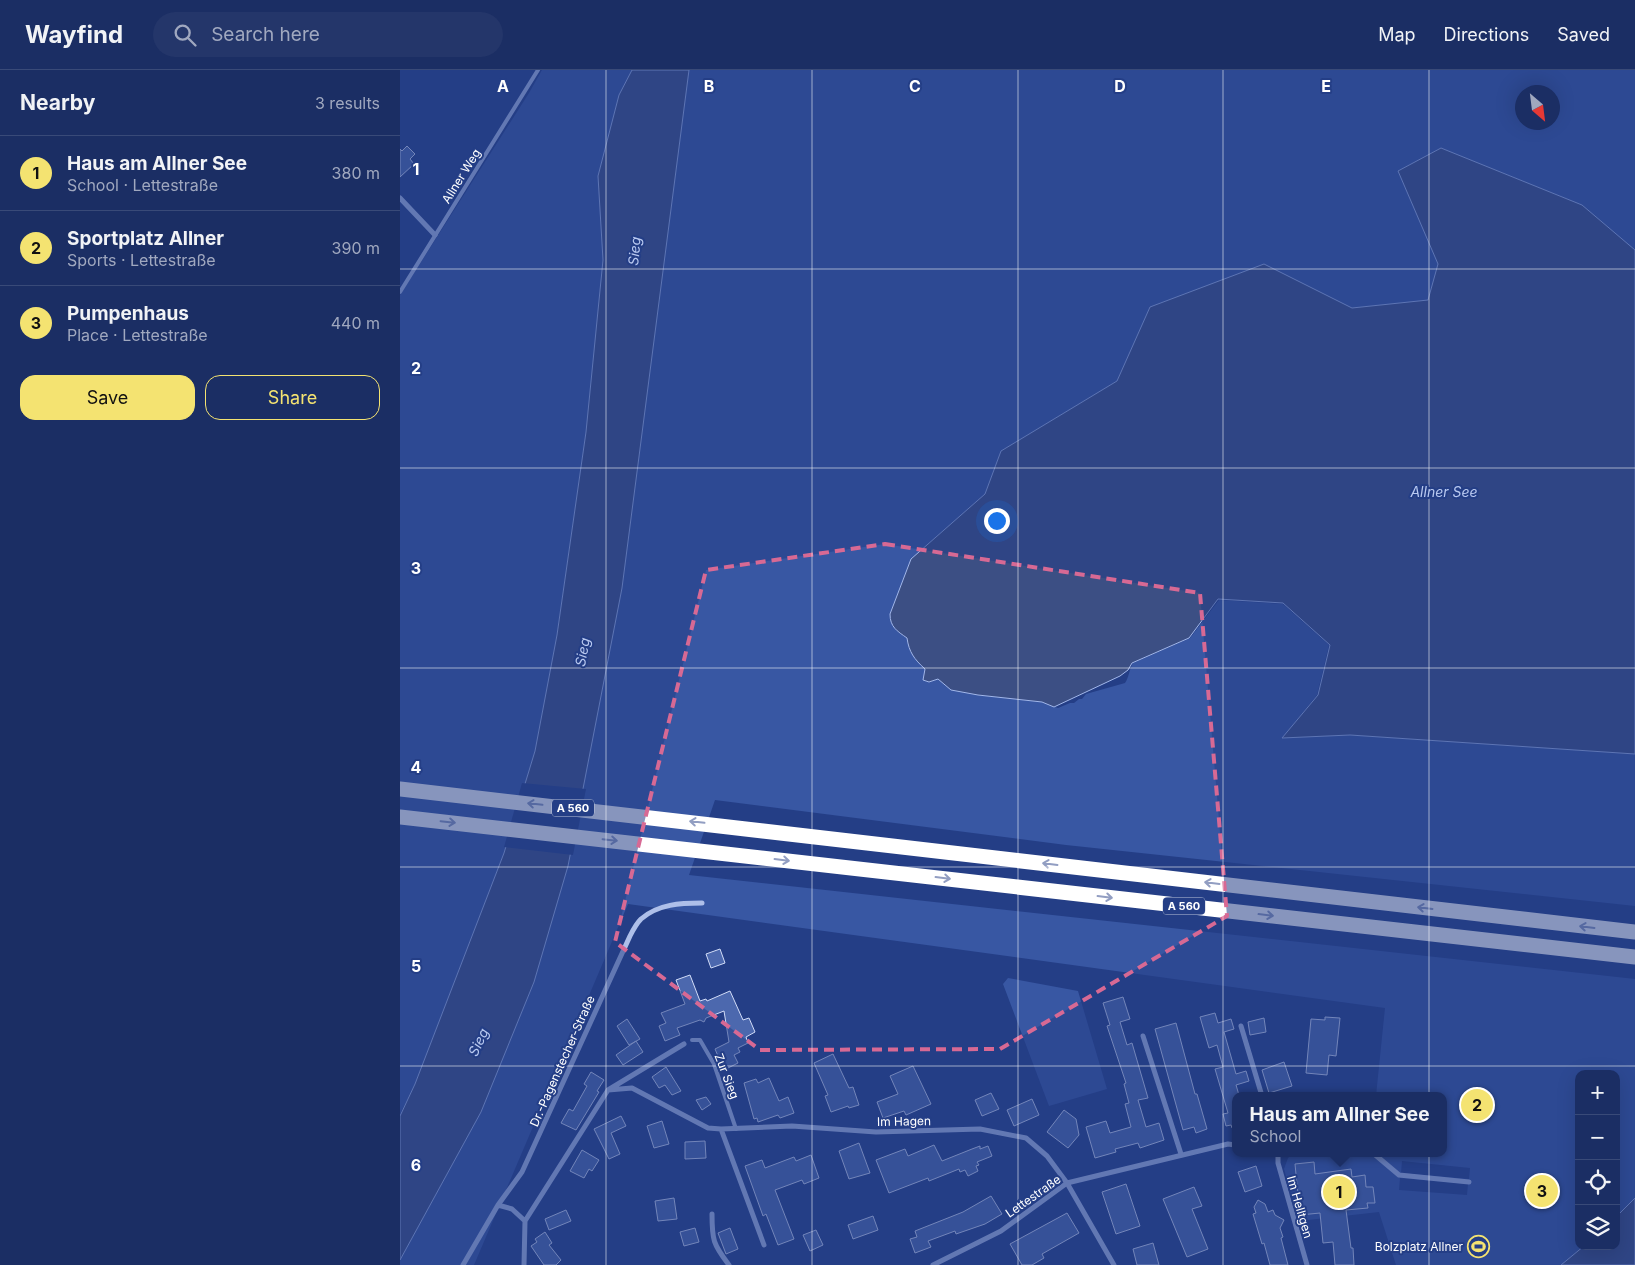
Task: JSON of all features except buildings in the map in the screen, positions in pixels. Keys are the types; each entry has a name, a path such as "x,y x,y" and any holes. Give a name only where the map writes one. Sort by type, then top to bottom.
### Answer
{"highway":[{"name":"A 560","path":"400,789 1635,932"},
{"name":"A 560","path":"400,817 1635,957"}],"street":[{"path":"400,198 436,235"},
{"name":"Dr.-Pagenstecher-Straße","path":"463,1265 498,1205 522,1172 630,936 641,919 660,908 679,903 702,903"},
{"path":"1241,1026 1261,1092"},
{"path":"1144,1036 1181,1154"},
{"path":"524,1265 525,1221 608,1090 684,1044"},
{"name":"Im Hagen","path":"608,1090 632,1088 708,1128 736,1129 792,1126 876,1132 980,1129 1026,1138 1047,1156 1067,1182 1114,1265"},
{"path":"721,1129 764,1245"},
{"name":"Lettestraße","path":"933,1265 1001,1231 1067,1182 1181,1154 1232,1144"},
{"name":"Im Helltgen","path":"1278,1157 1278,1163 1307,1265"},
{"path":"1378,1157 1400,1175 1469,1182"},
{"path":"498,1205 512,1209 525,1221"},
{"path":"712,1214 712,1237 716,1250 728,1265"}],"lane":[{"name":"Allner Weg","path":"400,292 538,70"},
{"name":"Zur Sieg","path":"692,1040 700,1040 714,1064 736,1129"}],"highlighted area":[{"path":"885,544 1200,593 1227,916 1000,1049 760,1050 615,942 706,570"}],"shaded area":[{"path":"542,70 632,70 619,95 598,176 603,260 586,432 557,635 535,751 504,853 415,1084 400,1114 400,295"},
{"path":"689,70 1635,70 1635,250 1582,205 1441,148 1398,171 1439,265 1428,300 1352,308 1264,264 1151,307 1117,381 1001,451 985,494 911,559 898,632 907,638 913,655 925,669 924,680 929,682 938,679 978,695 1042,702 1058,708 1082,699 1086,694 1125,683 1133,663 1190,638 1219,600 1283,604 1329,645 1317,695 1282,738 1350,735 1635,754 1635,906 1066,845 715,800 689,875 1635,979 1635,1198 1620,1213 1620,1070 1575,1070 1575,1250 1579,1250 1561,1265 1396,1265 1379,1212 1299,1221 1284,1169 1289,1157 1447,1157 1447,1092 1376,1092 1385,1008 628,904 474,1265 400,1265 400,1260 481,1112 534,982 622,588","holes":["1402,1161 1470,1168 1469,1179 1401,1173","1400,1178 1468,1184 1467,1195 1399,1190"]},
{"path":"1008,978 1078,991 1107,1089 1049,1106 1003,984"}],"water":[{"name":"Sieg","path":"632,70 689,70 622,588 568,866 534,982 481,1112 400,1260 400,1116 415,1084 504,853 535,751 557,635 586,432 603,260 598,176 619,95"},
{"name":"Allner See","path":"1441,148 1582,205 1635,250 1635,754 1350,735 1282,738 1318,695 1330,645 1283,603 1218,599 1189,638 1132,663 1128,670 1120,676 1054,707 1042,702 951,690 938,679 929,682 923,680 925,669 913,655 907,638 897,631 893,625 890,614 911,559 985,494 1001,451 1117,381 1150,307 1264,264 1352,308 1428,300 1438,264 1398,171"},
{"path":"1635,1198 1635,1265 1561,1265 1579,1250 1620,1250 1620,1213"}],"pier":[{"path":"522,783 586,789 573,855 504,847"}],"place":[{"name":"Sportplatz Allner","path":"1477,1105"},
{"name":"Pumpenhaus","path":"1542,1191"},
{"name":"Haus am Allner See","path":"1339,1192"},
{"name":"Bolzplatz Allner","path":"1479,1246"}]}
